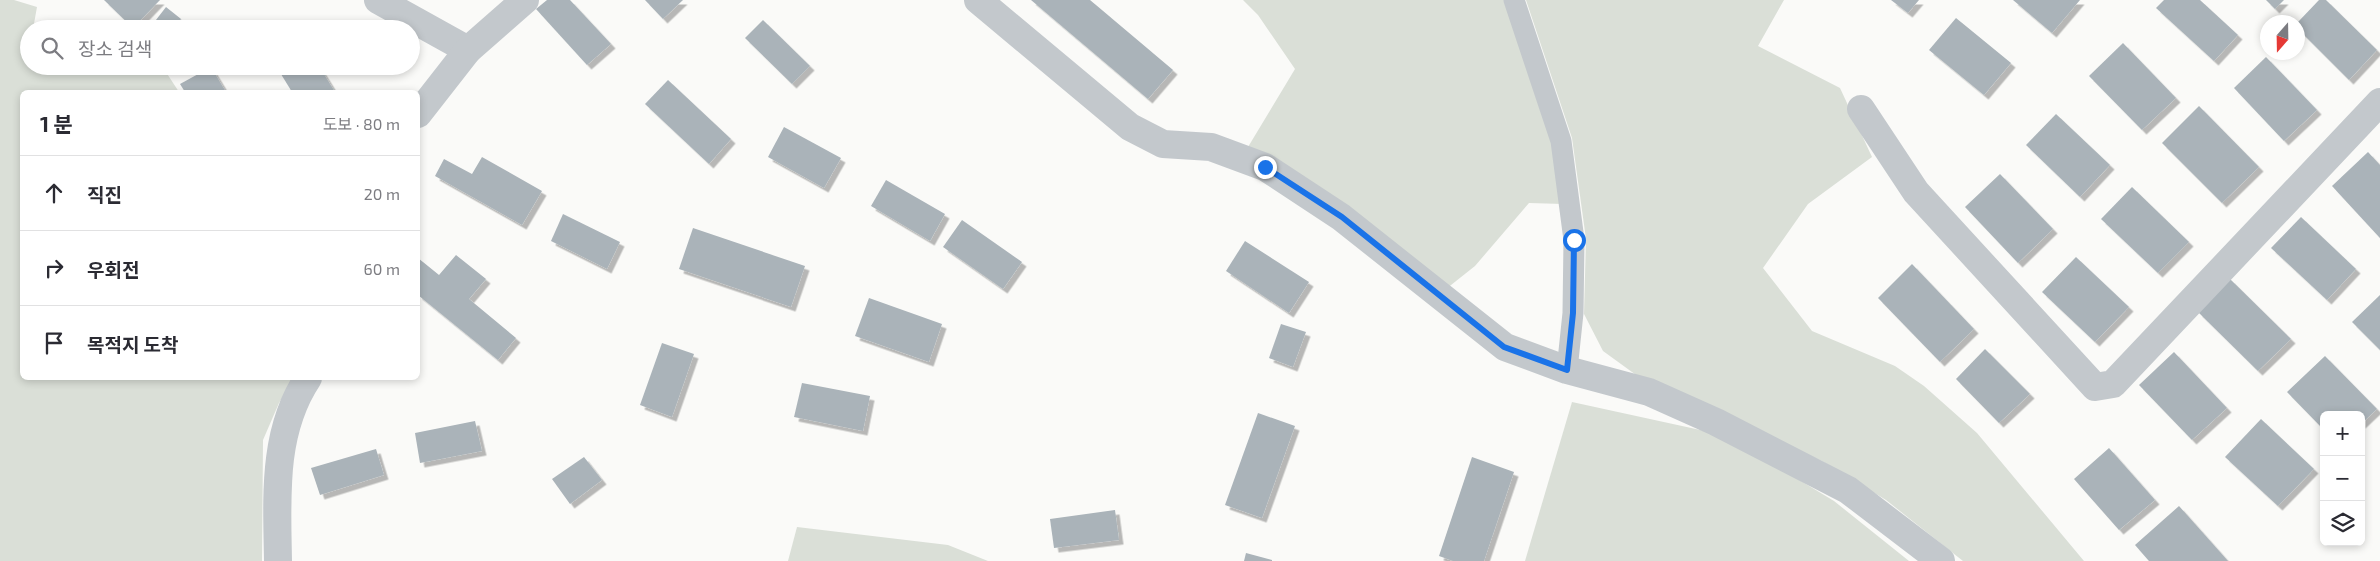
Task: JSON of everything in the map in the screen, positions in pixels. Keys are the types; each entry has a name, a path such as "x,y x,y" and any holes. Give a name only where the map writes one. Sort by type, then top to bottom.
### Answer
{"street":[{"path":"378,0 414,20"},
{"path":"420,111 468,50 525,0"},
{"path":"978,0 1130,127 1163,144 1211,147 1265,167 1342,217 1504,347 1567,370 1649,392 1716,422 1848,490 1940,561"},
{"path":"420,23 468,50"},
{"path":"1860,109 1916,192 2095,387 2113,384 2380,102"},
{"path":"278,561 277,483 282,438 297,394 307,380"}],"lane":[{"path":"1514,0 1561,141 1574,240 1573,313 1567,370"}],"shaded area":[{"path":"0,0 14,0 37,7 35,20 20,20 20,75 168,75 178,90 20,90 20,380 293,380 279,403 263,440 262,561 0,561"},
{"path":"1243,0 1508,0 1555,143 1563,204 1529,203 1475,266 1446,289 1248,147 1295,69 1258,15"},
{"path":"1526,0 1784,0 1758,46 1840,88 1872,157 1808,204 1763,268 1812,331 1895,366 1924,386 1977,433 2084,561 1963,561 1886,500 1822,461 1643,380 1603,351 1584,314 1586,239 1572,138"},
{"path":"1572,402 1705,431 1781,469 1834,501 1909,561 1525,561"},
{"path":"797,527 948,545 988,561 788,561"}],"building":[{"path":"104,0 160,0 141,20 125,20"},
{"path":"547,0 570,0 611,44 587,65 536,9"},
{"path":"645,0 683,0 663,19"},
{"path":"1031,0 1090,0 1173,70 1148,99"},
{"path":"1891,0 1919,0 1908,13"},
{"path":"2013,0 2080,0 2052,33"},
{"path":"2164,0 2200,0 2238,35 2214,61 2156,8"},
{"path":"2266,0 2284,0 2275,9"},
{"path":"2319,0 2326,0 2377,50 2349,80 2305,36 2305,15"},
{"path":"166,7 181,19 180,20 156,20"},
{"path":"1956,18 2011,63 1984,95 1929,50"},
{"path":"763,20 810,66 792,84 745,38"},
{"path":"2123,43 2176,98 2142,130 2089,76"},
{"path":"2263,60 2269,60 2317,110 2284,141 2234,88"},
{"path":"196,75 216,75 225,90 184,90 180,84"},
{"path":"282,75 325,75 334,90 291,90"},
{"path":"668,80 731,139 709,164 645,104"},
{"path":"2199,106 2259,167 2222,203 2162,143"},
{"path":"2056,114 2110,165 2080,197 2026,145"},
{"path":"784,127 841,158 824,188 768,157"},
{"path":"2368,152 2380,165 2380,238 2332,186"},
{"path":"482,157 542,191 522,225 435,176 444,159 472,174"},
{"path":"2000,174 2053,229 2018,263 1965,207"},
{"path":"886,180 945,214 930,241 871,206"},
{"path":"2132,187 2189,242 2158,273 2101,219"},
{"path":"563,214 620,242 607,269 551,241"},
{"path":"2301,217 2356,269 2327,300 2271,248"},
{"path":"962,220 1022,262 1003,289 943,247"},
{"path":"693,228 805,266 791,307 679,269"},
{"path":"1245,241 1309,282 1289,313 1226,271"},
{"path":"456,255 486,279 469,299 516,338 498,360 420,297 420,260 439,275"},
{"path":"2076,257 2129,307 2095,342 2042,292"},
{"path":"1912,264 1974,329 1940,362 1878,298"},
{"path":"2230,279 2291,339 2258,371 2198,312"},
{"path":"2380,295 2380,350 2352,322"},
{"path":"869,298 942,324 929,362 855,336"},
{"path":"1281,324 1306,332 1293,367 1269,358"},
{"path":"662,343 694,354 672,417 640,405"},
{"path":"1985,349 2030,394 1999,423 1956,379"},
{"path":"2174,352 2227,408 2192,440 2139,385"},
{"path":"2325,356 2377,409 2365,420 2365,411 2320,411 2320,426 2287,392"},
{"path":"802,383 870,396 863,431 794,417"},
{"path":"1258,413 1295,426 1262,518 1225,505"},
{"path":"2261,419 2314,469 2278,506 2225,457"},
{"path":"475,421 482,451 420,463 415,433"},
{"path":"2109,448 2155,500 2119,530 2074,479"},
{"path":"376,449 384,475 320,495 311,468"},
{"path":"584,457 602,480 570,504 552,479"},
{"path":"1472,457 1514,472 1484,561 1453,561 1439,556"},
{"path":"2179,506 2228,561 2149,561 2135,545"},
{"path":"1115,510 1119,540 1054,548 1050,519"},
{"path":"1246,553 1272,560 1272,561 1244,561"}],"route":[{"path":"1265,167 1342,217 1504,347 1567,370 1573,313 1574,240"}]}
